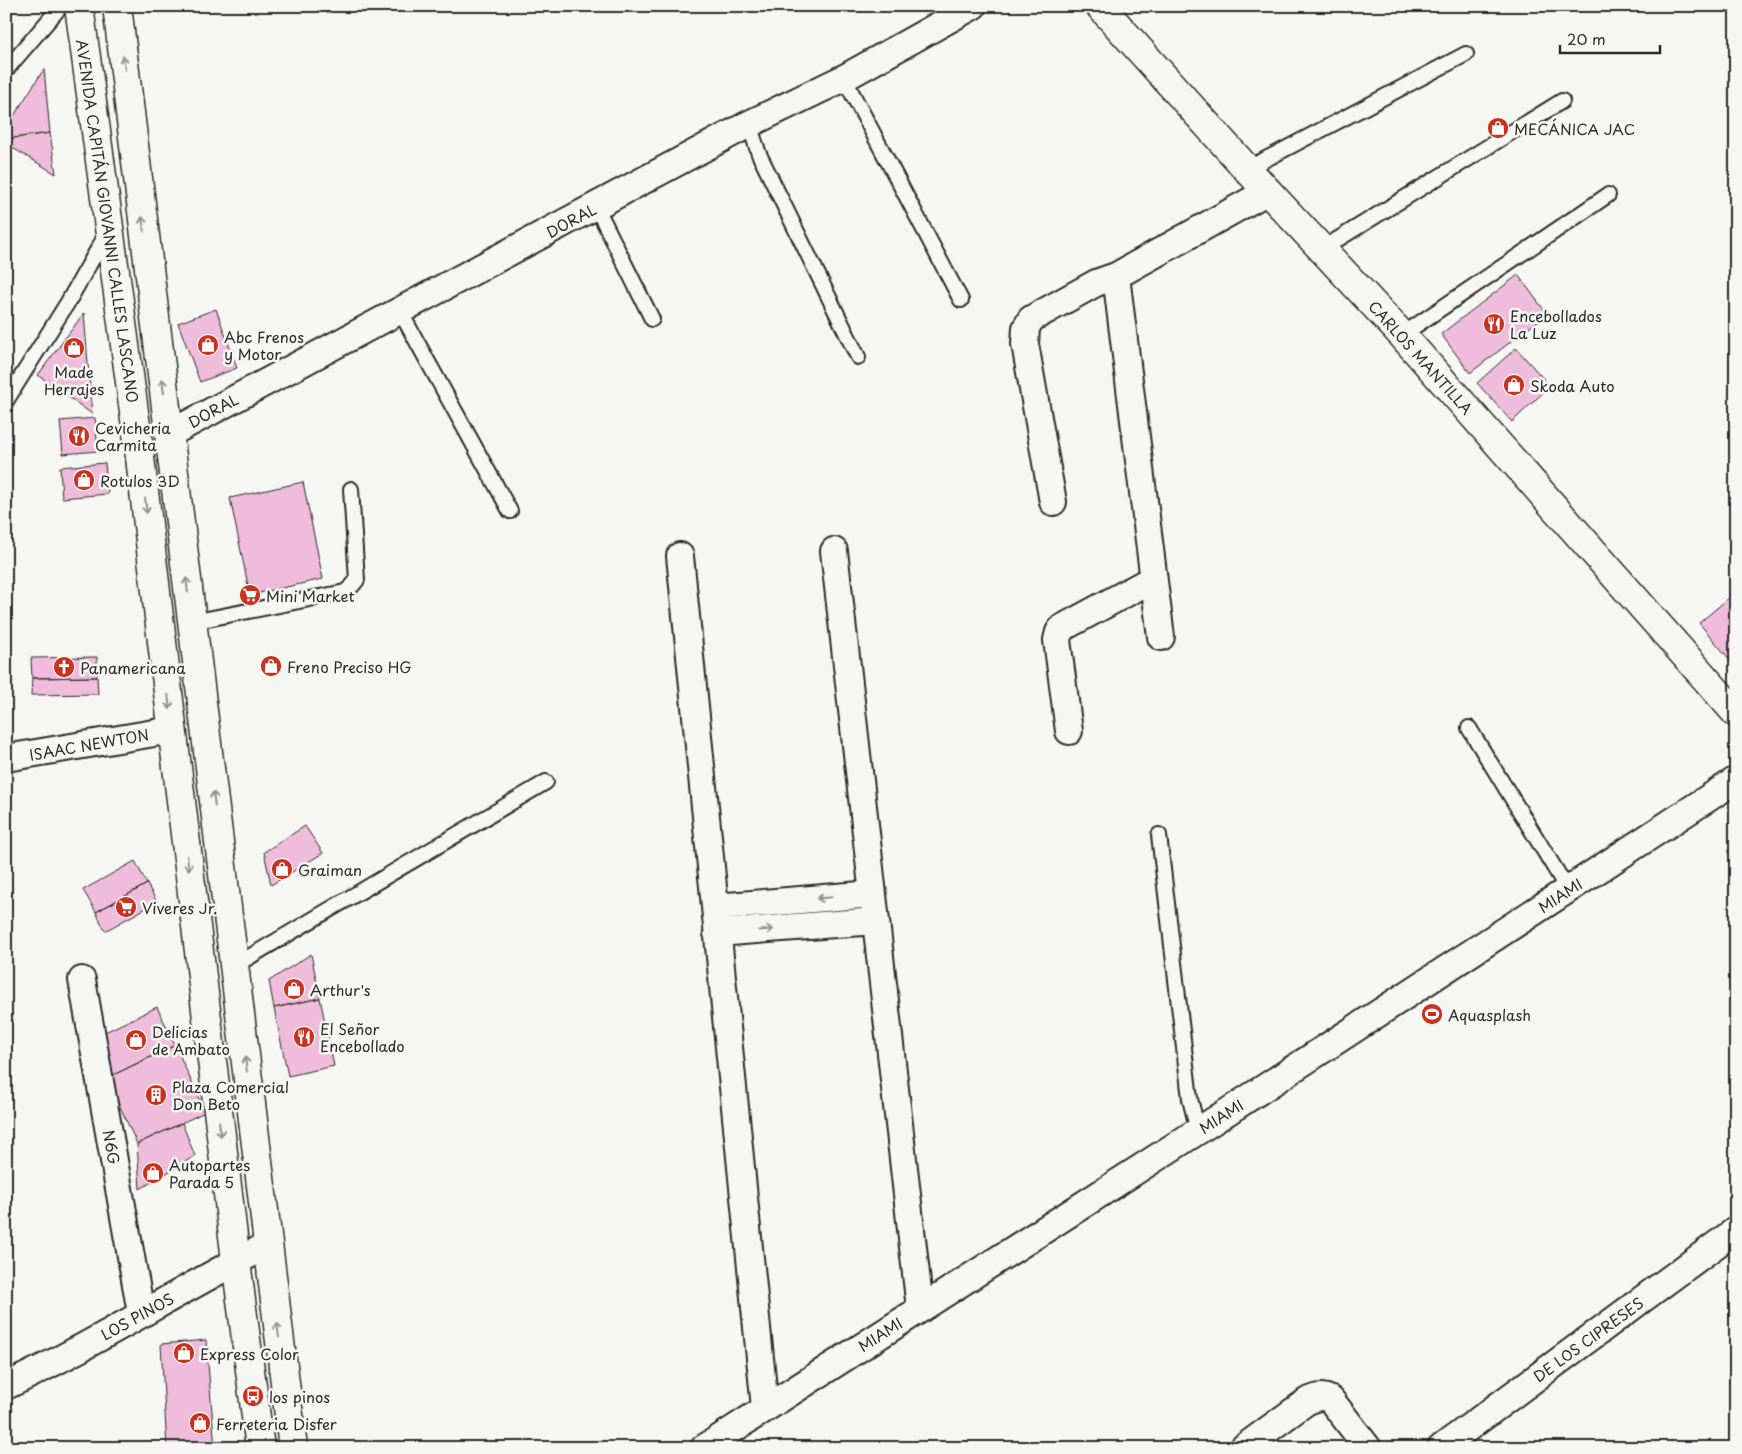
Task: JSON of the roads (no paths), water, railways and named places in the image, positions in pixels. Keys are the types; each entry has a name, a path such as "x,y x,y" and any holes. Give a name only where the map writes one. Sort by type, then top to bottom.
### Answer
{"main road":[{"name":"AVENIDA CAPITÁN GIOVANNI CALLES LASCANO","path":"79,6 138,441 260,1448"},
{"name":"AVENIDA CAPITÁN GIOVANNI CALLES LASCANO","path":"117,6 293,1448"},
{"name":"CARLOS MANTILLA","path":"1100,6 1247,169 1402,335 1736,713"}],"street":[{"name":"DORAL","path":"169,434 749,124 844,78 973,6"},
{"path":"1053,502 1025,344 1026,328 1031,319 1096,283 1116,276 1268,191"},
{"path":"1116,276 1162,637"},
{"path":"834,551 920,1309"},
{"path":"680,556 765,1408"},
{"path":"1070,731 1057,640 1058,632 1062,628 1145,583 1154,581"},
{"name":"ISAAC NEWTON","path":"6,758 172,730"},
{"name":"MIAMI","path":"704,1448 1198,1131 1736,780"},
{"path":"715,907 873,894"},
{"path":"717,933 876,921"},
{"name":"N6G","path":"82,980 141,1313"},
{"name":"DE LOS CIPRESES","path":"1441,1448 1736,1230"},
{"name":"LOS PINOS","path":"6,1386 46,1368 141,1313 268,1245"},
{"path":"1243,1448 1306,1402 1316,1397 1324,1396 1331,1400 1368,1448"}],"lane":[{"path":"6,70 61,6"},
{"path":"1247,169 1466,54"},
{"path":"844,78 960,300"},
{"path":"1322,249 1562,101"},
{"path":"749,124 759,154 858,357"},
{"path":"1402,335 1608,195"},
{"path":"596,206 652,319"},
{"path":"6,401 68,302 110,228"},
{"path":"400,311 510,511"},
{"path":"192,622 346,592 357,580 351,489"},
{"path":"1469,728 1568,890"},
{"path":"234,966 546,782"},
{"path":"1159,835 1190,1099 1198,1131"}],"place":[{"name":"MECÁNICA JAC","path":"1498,128"},
{"name":"Encebollados La Luz","path":"1494,324"},
{"name":"Abc Frenos y Motor","path":"208,345"},
{"name":"Made Herrajes","path":"74,348"},
{"name":"Skoda Auto","path":"1514,385"},
{"name":"Cevicheria Carmita","path":"79,436"},
{"name":"Rotulos 3D","path":"84,480"},
{"name":"Mini Market","path":"250,595"},
{"name":"Freno Preciso HG","path":"271,666"},
{"name":"Panamericana","path":"64,667"},
{"name":"Graiman","path":"282,869"},
{"name":"Viveres Jr.","path":"126,907"},
{"name":"Arthur's","path":"294,989"},
{"name":"Aquasplash","path":"1432,1014"},
{"name":"El Señor Encebollado","path":"304,1037"},
{"name":"Delicias de Ambato","path":"136,1040"},
{"name":"Plaza Comercial Don Beto","path":"156,1095"},
{"name":"Autopartes Parada 5","path":"153,1173"},
{"name":"Express Color","path":"184,1353"},
{"name":"los pinos","path":"253,1396"},
{"name":"Ferreteria Disfer","path":"200,1423"}]}
